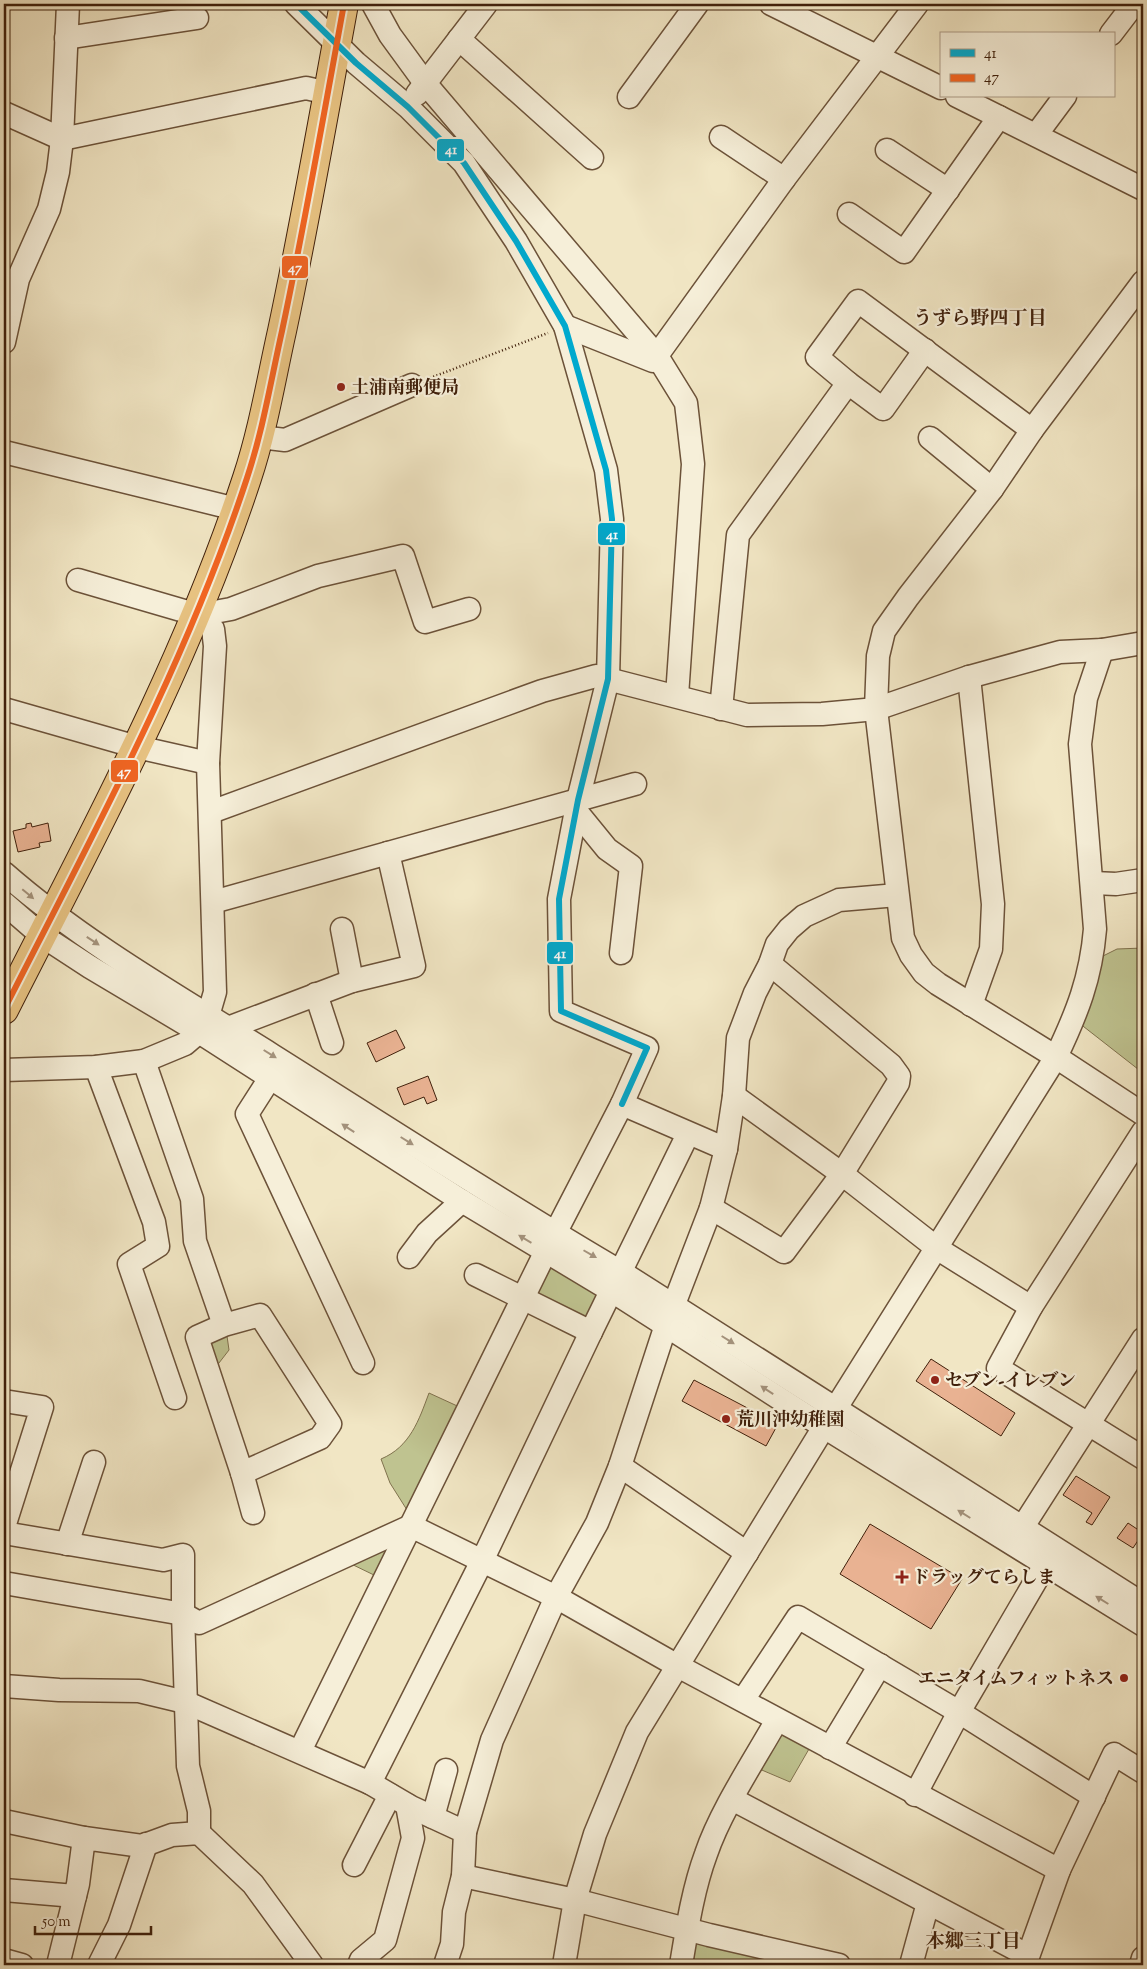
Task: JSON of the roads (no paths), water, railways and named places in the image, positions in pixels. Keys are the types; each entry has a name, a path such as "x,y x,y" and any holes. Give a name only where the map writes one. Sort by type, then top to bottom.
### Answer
{"main road":[{"path":"4,1010 137,746 198,615 260,438 292,283 344,4"}],"street":[{"path":"4,342 18,279 49,209 58,172 62,140 68,4"},
{"path":"296,4 337,44 408,107 464,163 516,241 565,326 606,470 612,519 608,680 577,805 559,899 561,1011 647,1048 622,1104 550,1243 300,1751"},
{"path":"373,4 390,36 425,83 658,356 686,403 694,464 677,696"},
{"path":"408,107 486,4"},
{"path":"629,97 697,4"},
{"path":"770,4 806,11 878,57 940,88"},
{"path":"565,326 654,361 784,179 917,4"},
{"path":"1113,32 1134,4"},
{"path":"66,38 197,18"},
{"path":"459,39 592,158"},
{"path":"4,112 62,140 306,88 328,93"},
{"path":"961,98 1143,189"},
{"path":"1036,135 1064,98"},
{"path":"849,214 904,252 999,117"},
{"path":"721,137 784,179"},
{"path":"887,150 948,190"},
{"path":"1143,282 1032,430 992,489 884,631 878,656 876,709 903,938 911,955 924,972 971,1005 1056,1057 1143,1114"},
{"path":"925,350 883,409 817,358 858,301 925,350 1032,430"},
{"path":"721,709 738,535 848,383"},
{"path":"260,438 285,440 412,385"},
{"path":"930,438 992,489"},
{"path":"4,452 236,509"},
{"path":"78,580 198,615 231,609 318,576 403,556 425,622 469,609"},
{"path":"4,1070 96,1067 144,1061 185,1044 204,1024 215,992 211,812 208,763 215,646 212,629 198,615"},
{"path":"211,812 542,690 596,676 747,715 822,714 876,709 969,677 1060,652 1102,650 1143,643"},
{"path":"564,1965 575,1900 595,1834 637,1732 676,1665 824,1427 938,1249 1056,1057 1074,1020 1086,988 1093,956 1095,929 1093,882 1080,744 1086,698 1102,650"},
{"path":"969,677 993,904 991,948 971,1005"},
{"path":"4,710 208,763"},
{"path":"213,902 388,853 577,805 635,784"},
{"path":"577,805 607,850 631,866 621,953"},
{"path":"228,1028 352,981 414,966 388,853"},
{"path":"4,873 47,925"},
{"path":"1093,882 1116,884 1143,880"},
{"path":"445,1965 452,1944 454,1912 463,1876 465,1832 492,1740 556,1597 597,1523 620,1466 669,1315 711,1208 726,1149 734,1096 738,1038 755,993 770,964 777,944 789,929 804,916 839,900 897,895"},
{"path":"4,903 47,925 204,1024 270,1078 462,1201 550,1243"},
{"path":"342,930 352,981"},
{"path":"711,1208 784,1252 842,1174 898,1083 899,1076 891,1065 770,964"},
{"path":"316,994 332,1043"},
{"path":"204,1024 228,1028 550,1243 669,1315 836,1408 1143,1604"},
{"path":"144,1061 192,1198 195,1241 224,1325"},
{"path":"96,1067 154,1222 158,1246 129,1264 175,1398"},
{"path":"270,1078 247,1114 363,1363"},
{"path":"734,1096 842,1174 938,1249 1031,1308"},
{"path":"622,1104 726,1149"},
{"path":"1143,1132 1031,1308 998,1368 1143,1458"},
{"path":"370,1784 482,1560 688,1134"},
{"path":"409,1257 427,1233 462,1201"},
{"path":"476,1275 591,1332"},
{"path":"242,1473 320,1438 330,1424 260,1315 224,1325 197,1337 253,1512"},
{"path":"669,1315 824,1427 1143,1625"},
{"path":"1022,1528 1089,1426 1143,1338"},
{"path":"4,1401 42,1407 4,1527"},
{"path":"68,1544 94,1462"},
{"path":"620,1466 747,1553"},
{"path":"411,1526 556,1597 676,1665 915,1795 1059,1870"},
{"path":"4,1583 182,1614 199,1623 411,1526"},
{"path":"4,1533 163,1560 183,1555 182,1614 188,1766 199,1811 199,1833 253,1884 312,1965"},
{"path":"915,1795 959,1712 1045,1565"},
{"path":"742,1700 798,1617 959,1712 1094,1797"},
{"path":"830,1748 880,1665"},
{"path":"4,1686 59,1690 139,1691 186,1702 300,1751 465,1832"},
{"path":"681,1965 687,1928 706,1854 732,1799 777,1720"},
{"path":"732,1799 928,1903 1026,1960 1059,1870 1114,1754 1143,1772"},
{"path":"433,1817 446,1770"},
{"path":"354,1865 398,1800"},
{"path":"359,1965 361,1960 385,1940 413,1838 398,1800"},
{"path":"4,1821 84,1838 142,1846 172,1835 199,1833"},
{"path":"58,1965 75,1896 84,1838"},
{"path":"99,1965 120,1925 146,1844"},
{"path":"463,1876 575,1900 839,1965"},
{"path":"4,1890 75,1896"},
{"path":"911,1965 928,1903"},
{"path":"1141,1965 1143,1958"},
{"path":"4,1960 22,1965"}],"place":[{"name":"土浦南郵便局","path":"341,387"},
{"name":"セブン-イレブン","path":"935,1380"},
{"name":"荒川沖幼稚園","path":"726,1419"},
{"name":"ドラッグてらしま","path":"902,1577"},
{"name":"エニタイムフィットネス","path":"1124,1678"}],"district":[{"name":"うずら野四丁目","path":"980,317"},
{"name":"本郷三丁目","path":"973,1940"}]}
